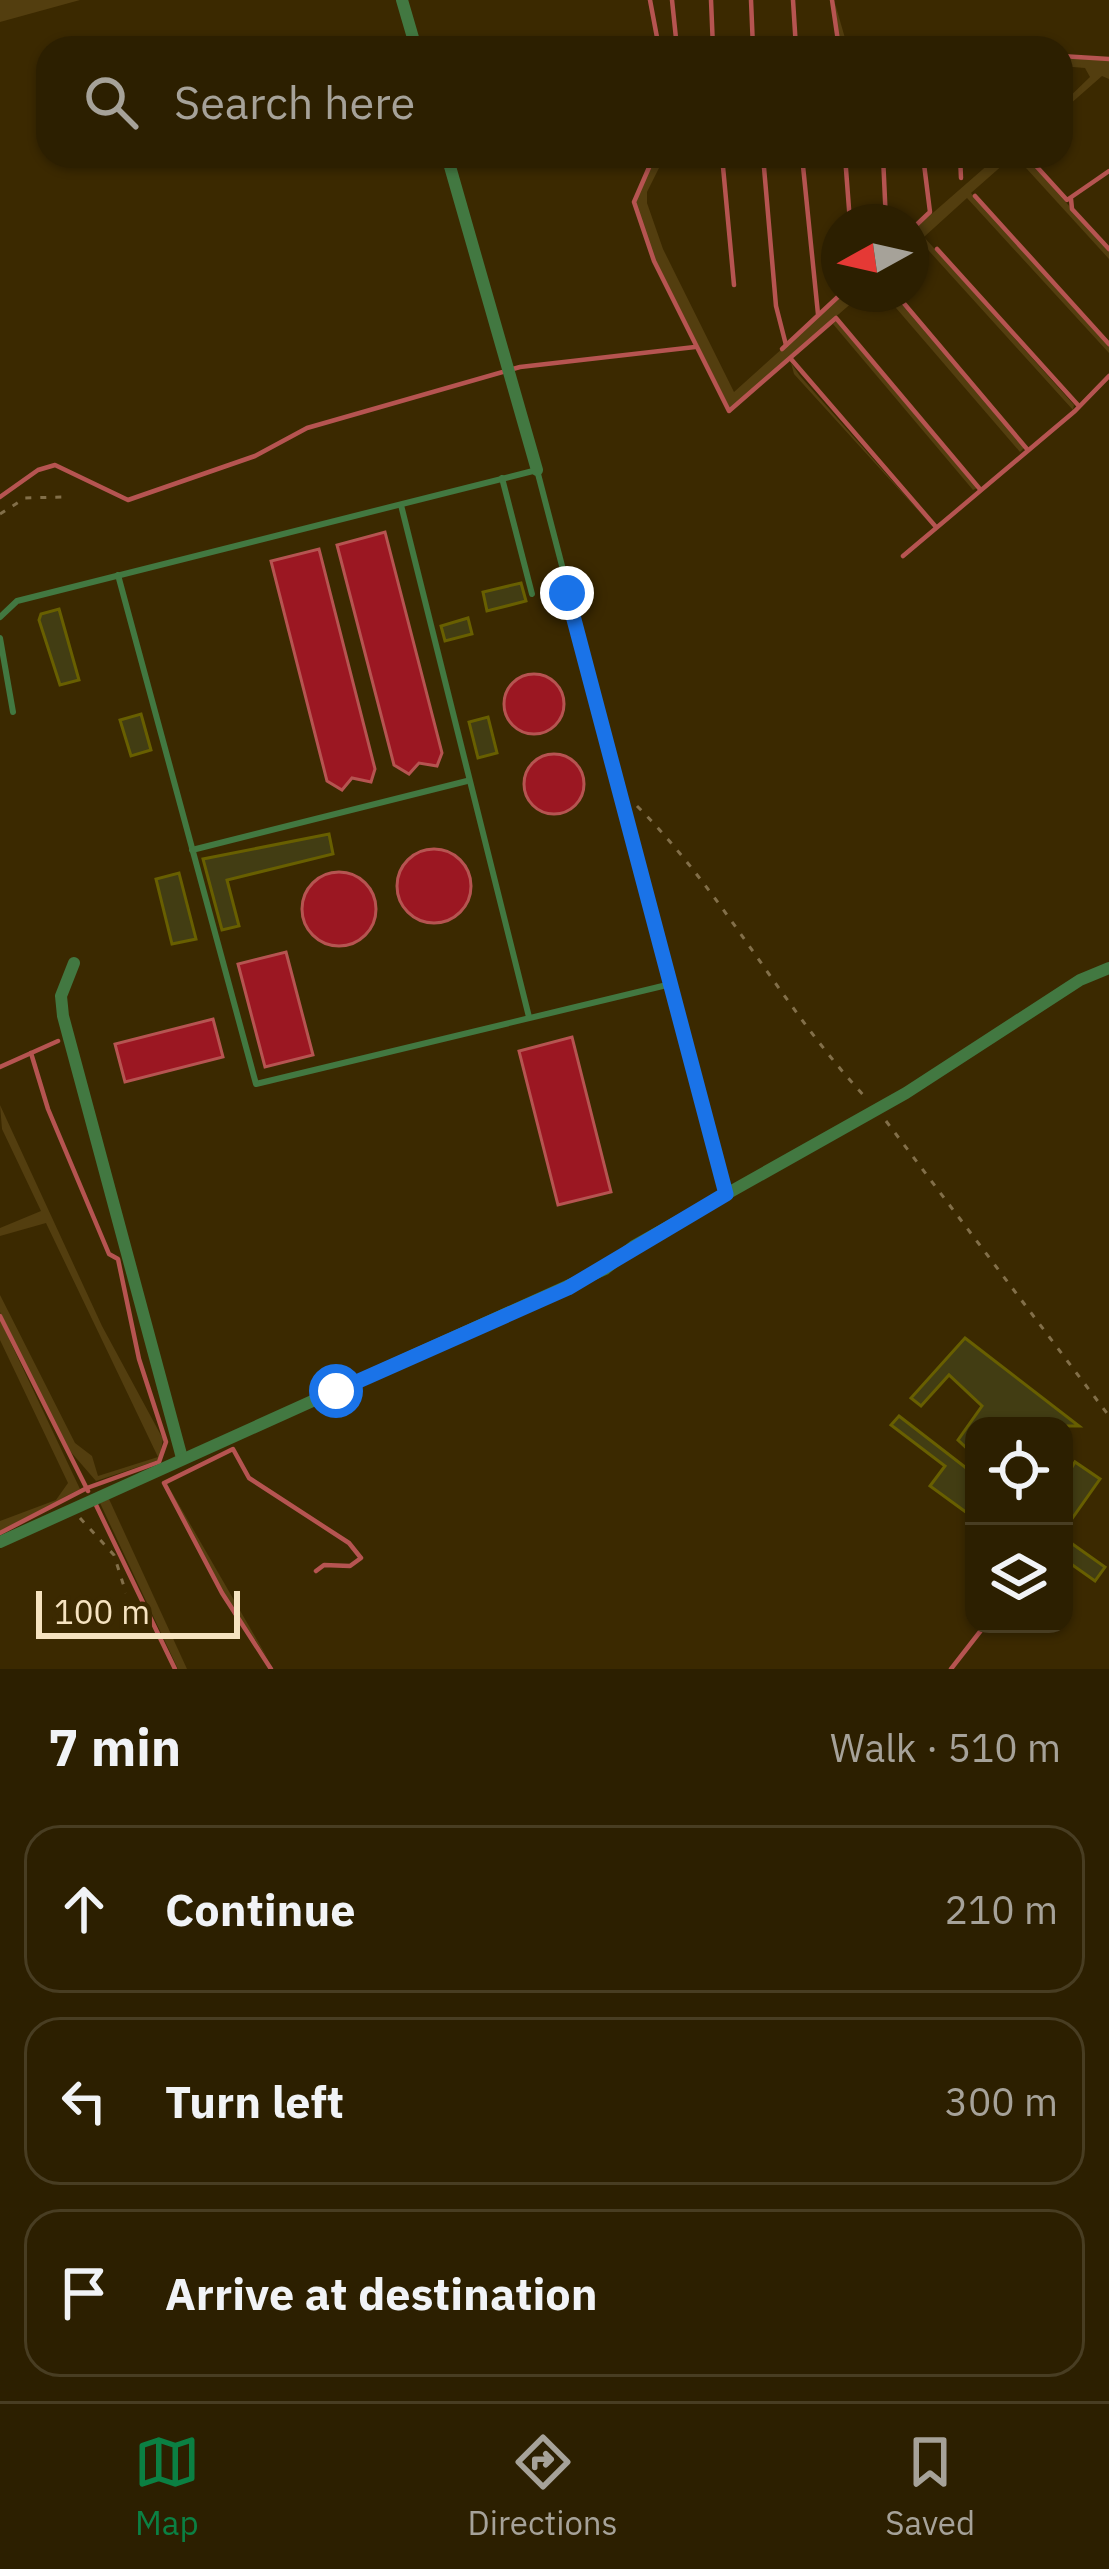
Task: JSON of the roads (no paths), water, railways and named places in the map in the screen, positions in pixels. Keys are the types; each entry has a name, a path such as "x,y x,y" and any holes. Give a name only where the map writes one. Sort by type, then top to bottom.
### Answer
{"street":[{"path":"402,0 412,36"},
{"path":"450,168 537,470"},
{"path":"74,963 61,996 63,1016 182,1458"},
{"path":"0,1542 568,1288 906,1093 1079,980 1109,968"}],"lane":[{"path":"0,617 17,601 537,470 726,1194"},
{"path":"502,478 532,594"},
{"path":"401,505 529,1018"},
{"path":"118,575 256,1084 671,984"},
{"path":"0,638 13,712"},
{"path":"192,850 467,781"}],"waterway":[{"path":"650,0 657,36"},
{"path":"672,0 676,36"},
{"path":"711,0 712,36"},
{"path":"751,0 752,36"},
{"path":"793,0 795,36"},
{"path":"832,0 837,36"},
{"path":"1073,57 1109,59"},
{"path":"649,168 634,202 654,261 729,411 836,318 979,488"},
{"path":"723,168 734,285"},
{"path":"764,168 776,306 786,345"},
{"path":"803,168 818,314"},
{"path":"846,168 849,204"},
{"path":"884,168 885,204"},
{"path":"924,168 929,204"},
{"path":"961,168 961,178"},
{"path":"1038,168 1067,200 1109,171"},
{"path":"975,196 1109,344"},
{"path":"1071,199 1072,209 1109,249"},
{"path":"929,204 929,213"},
{"path":"937,249 1078,405"},
{"path":"782,349 822,312"},
{"path":"911,312 1027,449"},
{"path":"0,497 38,470 55,465 128,500 255,456 307,428 520,367 695,347"},
{"path":"791,359 936,527"},
{"path":"903,556 1075,411 1109,376"},
{"path":"0,1067 58,1041"},
{"path":"0,1533 87,1488 159,1462 166,1442 139,1359 118,1259 109,1254 48,1109 31,1053"},
{"path":"0,1316 88,1491"},
{"path":"271,1669 222,1593 164,1483 233,1449 249,1478 349,1543 361,1558 350,1566 324,1565 316,1571"},
{"path":"96,1505 175,1669"},
{"path":"951,1669 979,1633"}]}
